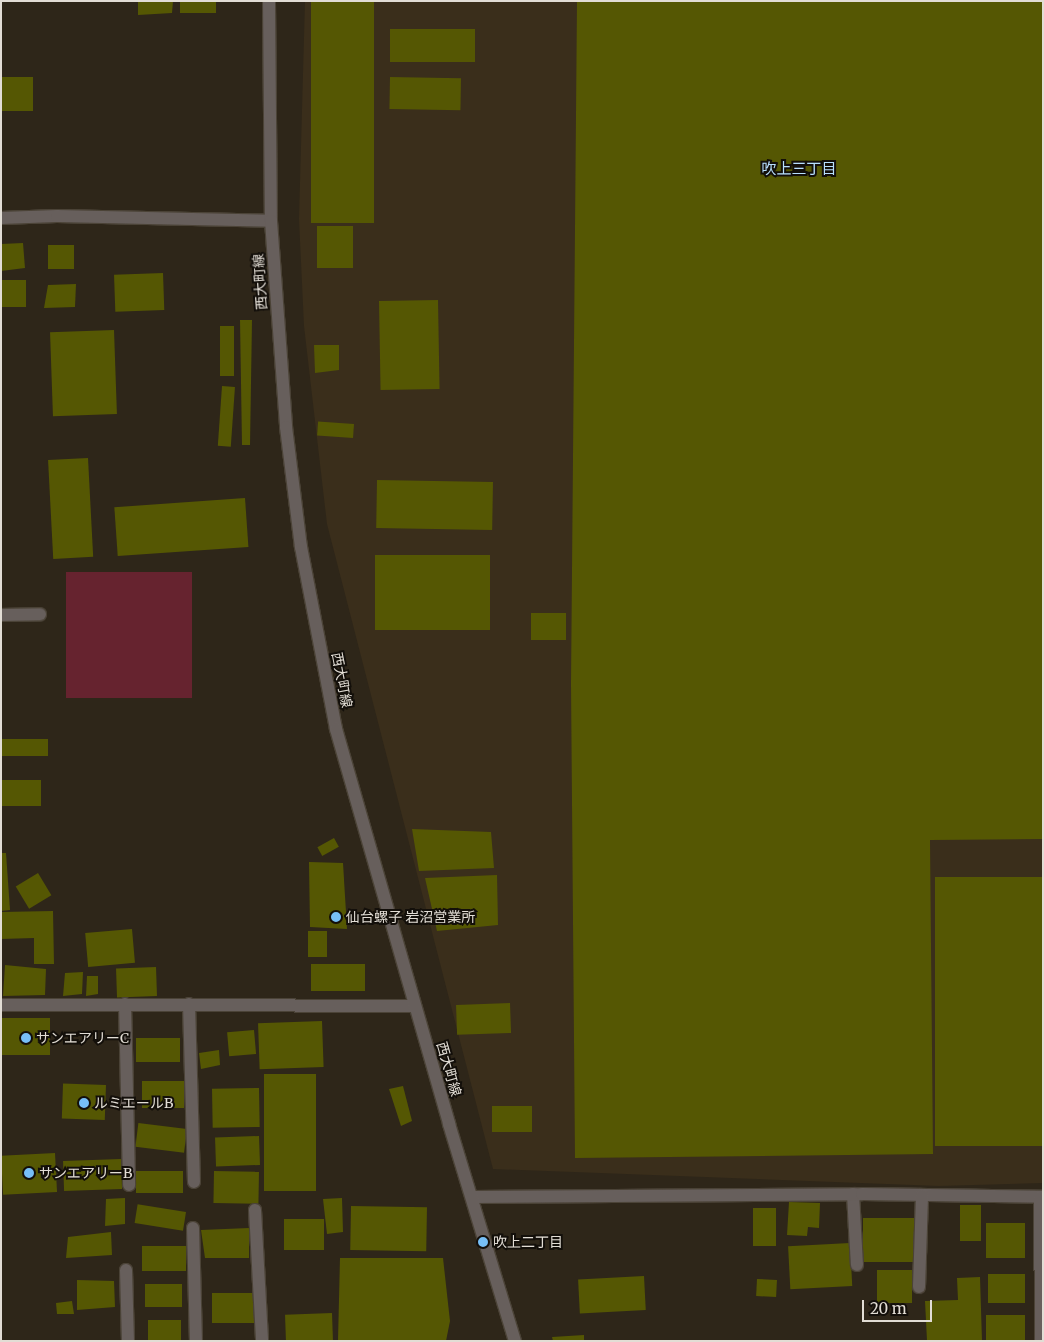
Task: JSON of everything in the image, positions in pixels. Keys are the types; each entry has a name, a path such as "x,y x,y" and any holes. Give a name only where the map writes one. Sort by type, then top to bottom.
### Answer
{"street":[{"name":"西大町線","path":"269,1 271,221 286,427 301,546 336,729 415,1006 516,1341"},
{"path":"1,218 57,216 271,221"},
{"path":"1,614 40,614"},
{"path":"1,1004 415,1006"},
{"path":"125,1004 129,1185"},
{"path":"189,1004 194,1182"},
{"path":"853,1194 857,1264"},
{"path":"473,1198 853,1194 1042,1197 1041,1341"},
{"path":"919,1287 922,1195"},
{"path":"255,1210 262,1341"},
{"path":"193,1228 196,1341"},
{"path":"126,1270 128,1341"}],"shaded area":[{"path":"305,1 1043,1 1043,1183 939,1186 493,1169 327,524 304,326 299,219"},
{"path":"66,572 192,572 192,698 66,698"}],"building":[{"path":"138,1 173,1 172,13 138,15"},
{"path":"180,1 216,1 216,13 180,13"},
{"path":"311,1 374,1 374,223 311,223"},
{"path":"577,1 1043,1 1043,839 930,840 933,1154 575,1158 571,684"},
{"path":"390,29 475,29 475,62 390,62"},
{"path":"1,77 33,77 33,111 1,111"},
{"path":"390,77 461,78 460,110 389,109"},
{"path":"317,226 353,226 353,268 317,268"},
{"path":"23,243 25,268 1,271 1,244"},
{"path":"48,245 74,245 74,269 48,269"},
{"path":"163,273 164,310 115,312 114,275"},
{"path":"1,280 26,280 26,307 1,307"},
{"path":"76,284 75,307 44,308 48,285"},
{"path":"438,300 440,389 381,390 379,301"},
{"path":"240,320 252,320 250,445 242,445"},
{"path":"220,326 234,326 234,376 220,376"},
{"path":"114,330 117,414 53,416 50,332"},
{"path":"314,345 339,345 339,370 315,373"},
{"path":"222,386 235,387 231,447 218,446"},
{"path":"318,421 354,424 353,438 317,435"},
{"path":"88,458 93,557 53,559 48,460"},
{"path":"377,480 493,482 492,530 376,528"},
{"path":"245,498 248,547 118,556 114,507"},
{"path":"375,555 490,555 490,630 375,630"},
{"path":"531,613 566,613 566,640 531,640"},
{"path":"1,739 48,739 48,756 1,756"},
{"path":"1,780 41,780 41,806 1,806"},
{"path":"412,829 491,832 494,868 419,871"},
{"path":"334,838 339,847 322,856 317,847"},
{"path":"1,853 6,853 10,910 1,911"},
{"path":"309,862 343,863 347,929 310,927"},
{"path":"38,873 51,895 29,909 16,886"},
{"path":"497,875 498,925 437,931 425,878"},
{"path":"935,877 1043,877 1043,1146 935,1146"},
{"path":"53,911 54,964 34,964 34,938 1,939 1,912"},
{"path":"132,929 135,963 88,967 85,933"},
{"path":"308,931 327,931 327,957 308,957"},
{"path":"311,964 365,964 365,991 311,991"},
{"path":"5,965 46,969 45,995 3,996"},
{"path":"156,967 157,996 117,997 116,968"},
{"path":"83,972 82,994 63,996 65,973"},
{"path":"87,976 98,976 98,994 86,996"},
{"path":"510,1003 511,1033 457,1035 456,1005"},
{"name":"サンエアリーC","path":"1,1018 50,1018 50,1055 1,1055"},
{"path":"322,1021 324,1067 260,1069 258,1023"},
{"path":"254,1030 256,1054 229,1056 227,1032"},
{"path":"136,1038 180,1038 180,1062 136,1062"},
{"path":"219,1050 220,1065 201,1069 199,1053"},
{"path":"264,1074 316,1074 316,1191 264,1191"},
{"path":"142,1081 184,1081 184,1108 142,1108"},
{"name":"ルミエールB","path":"63,1083 106,1085 105,1120 62,1118"},
{"path":"403,1086 412,1121 401,1126 389,1089"},
{"path":"259,1088 260,1127 213,1128 212,1089"},
{"path":"492,1106 532,1106 532,1132 492,1132"},
{"path":"138,1123 187,1129 184,1153 135,1147"},
{"path":"259,1136 260,1165 216,1167 215,1138"},
{"name":"サンエアリーB","path":"55,1153 57,1192 3,1195 1,1156"},
{"path":"121,1159 122,1189 64,1191 63,1161"},
{"path":"136,1171 183,1171 183,1193 136,1193"},
{"path":"214,1171 259,1172 258,1204 213,1203"},
{"path":"125,1198 125,1224 105,1226 106,1199"},
{"path":"342,1198 343,1232 327,1234 323,1199"},
{"path":"789,1202 820,1203 819,1228 808,1227 807,1236 787,1235"},
{"path":"138,1204 186,1212 183,1231 135,1223"},
{"path":"960,1205 981,1205 981,1241 960,1241"},
{"path":"351,1206 427,1207 426,1251 350,1250"},
{"path":"753,1208 776,1208 776,1246 753,1246"},
{"path":"863,1218 915,1218 915,1262 863,1262"},
{"path":"284,1219 324,1219 324,1250 284,1250"},
{"path":"986,1223 1025,1223 1025,1258 986,1258"},
{"path":"249,1228 249,1258 205,1258 201,1230"},
{"path":"111,1232 112,1255 66,1258 68,1237"},
{"path":"850,1243 852,1286 790,1289 788,1246"},
{"path":"142,1246 186,1246 186,1271 142,1271"},
{"path":"340,1258 443,1258 450,1321 446,1341 338,1341"},
{"path":"877,1270 912,1270 912,1303 877,1303"},
{"path":"988,1274 1025,1274 1025,1303 988,1303"},
{"path":"644,1276 646,1310 580,1313 578,1279"},
{"path":"980,1277 982,1341 927,1341 925,1301 958,1300 957,1278"},
{"path":"757,1279 777,1280 776,1297 756,1296"},
{"path":"77,1280 114,1281 115,1307 77,1310"},
{"path":"145,1284 182,1284 182,1307 145,1307"},
{"path":"212,1293 254,1293 254,1323 212,1323"},
{"path":"72,1301 74,1314 57,1314 56,1303"},
{"path":"332,1313 333,1341 286,1341 285,1315"},
{"path":"986,1315 1025,1315 1025,1341 986,1341"},
{"path":"148,1320 181,1320 181,1341 148,1341"},
{"path":"584,1335 584,1341 553,1341 552,1337"}],"place":[{"name":"仙台螺子 岩沼営業所","path":"336,917"},
{"name":"サンエアリーC","path":"26,1038"},
{"name":"ルミエールB","path":"84,1103"},
{"name":"サンエアリーB","path":"29,1173"},
{"name":"吹上二丁目","path":"483,1242"}],"district":[{"name":"吹上三丁目","path":"799,169"}]}
